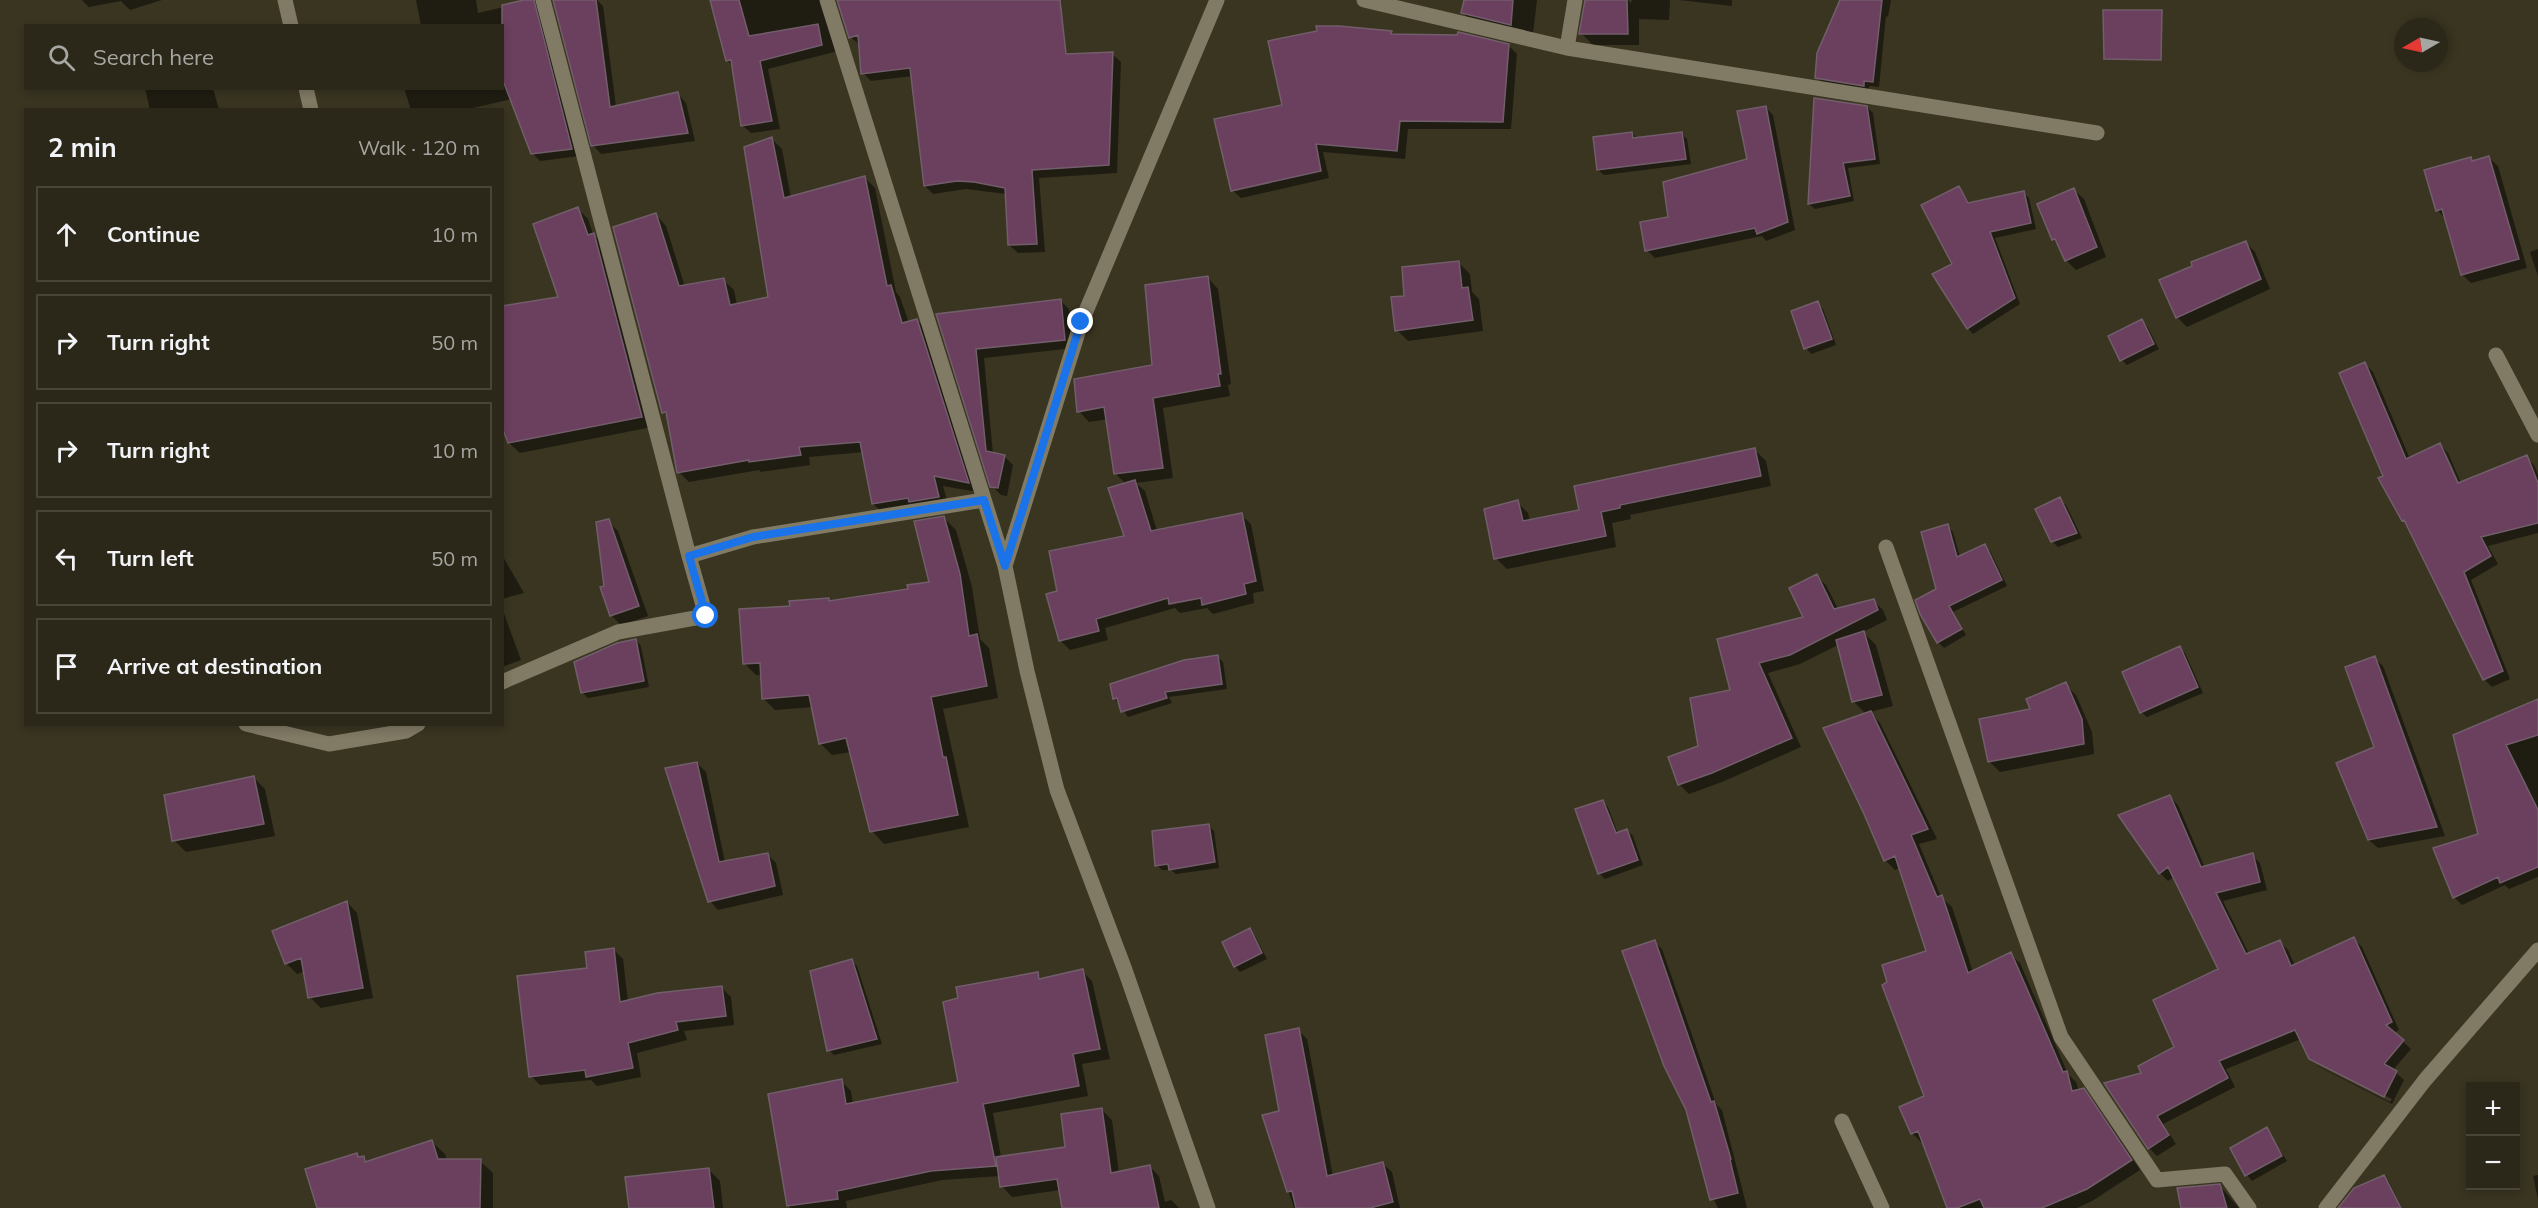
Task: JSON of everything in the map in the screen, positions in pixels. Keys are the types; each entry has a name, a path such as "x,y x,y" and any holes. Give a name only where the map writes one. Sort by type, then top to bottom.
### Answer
{"street":[{"path":"285,0 291,24"},
{"path":"504,680 618,632 706,616 543,0"},
{"path":"827,0 1005,566 1027,671 1057,790 1125,970 1208,1208"},
{"path":"1005,566 1081,322 1217,0"},
{"path":"1364,0 1567,48 2097,133"},
{"path":"1567,48 1575,0"},
{"path":"306,90 311,108"},
{"path":"2496,355 2538,435"},
{"path":"689,556 753,537 984,500"},
{"path":"1886,546 2061,1037 2157,1180 2225,1174 2249,1208"},
{"path":"254,726 329,744 406,731 415,726"},
{"path":"2326,1208 2425,1080 2538,950"},
{"path":"1842,1121 1882,1208"}],"building":[{"path":"534,0 572,149 531,154 504,83 502,5"},
{"path":"553,0 596,0 610,107 678,92 688,133 591,146"},
{"path":"710,0 739,0 749,36 818,24 822,45 760,61 772,121 741,126 731,60 726,61"},
{"path":"837,0 1060,0 1066,54 1113,52 1109,165 1032,170 1037,244 1008,245 1005,188 957,181 924,186 910,68 861,74 858,35 849,38"},
{"path":"1464,0 1513,0 1511,25 1461,13"},
{"path":"1585,0 1627,0 1628,34 1579,34"},
{"path":"1840,0 1882,0 1873,82 1864,81 1864,86 1815,78 1817,53"},
{"path":"2103,10 2162,10 2161,60 2104,59"},
{"path":"1316,26 1392,31 1391,34 1457,35 1458,32 1509,44 1503,122 1400,121 1397,151 1316,144 1321,171 1231,191 1214,119 1282,105 1268,41 1317,31"},
{"path":"1814,98 1867,106 1875,159 1843,163 1850,196 1808,204"},
{"path":"1766,106 1788,222 1757,234 1755,228 1645,251 1640,222 1668,217 1663,182 1747,159 1737,111"},
{"path":"1632,132 1633,138 1682,132 1686,159 1597,170 1593,137"},
{"path":"772,137 784,198 865,176 887,286 891,285 902,323 917,319 969,483 934,476 939,497 909,502 908,498 872,504 860,442 799,447 801,455 749,462 749,460 677,473 666,412 662,413 613,227 656,213 679,286 724,278 730,305 768,297 744,147"},
{"path":"2489,156 2519,259 2461,275 2442,209 2436,211 2424,170 2471,157 2472,161"},
{"path":"1959,186 1968,203 2024,191 2031,223 1990,232 2015,298 1967,329 1932,274 1952,264 1921,205"},
{"path":"2074,188 2097,247 2065,261 2055,239 2052,240 2037,204"},
{"path":"578,207 588,235 594,233 642,417 508,443 504,432 504,306 558,297 533,224"},
{"path":"2246,241 2261,279 2176,318 2159,280 2192,266 2191,262"},
{"path":"1459,261 1462,288 1468,287 1473,320 1395,331 1391,297 1404,296 1402,267"},
{"path":"1208,276 1221,374 1218,374 1220,386 1153,398 1163,468 1114,474 1104,407 1077,412 1074,379 1152,365 1145,285"},
{"path":"1061,299 1065,340 976,349 986,451 1005,455 998,488 990,487 936,314"},
{"path":"1818,301 1832,339 1804,349 1791,311"},
{"path":"2142,319 2154,344 2120,361 2108,336"},
{"path":"2365,362 2406,459 2440,443 2458,483 2527,455 2538,483 2538,523 2481,537 2491,556 2464,572 2503,671 2483,680 2404,520 2402,521 2378,478 2383,476 2339,373"},
{"path":"1755,448 1761,476 1620,505 1620,508 1601,512 1606,536 1494,559 1484,509 1518,500 1523,521 1579,510 1574,486"},
{"path":"1135,480 1151,531 1242,513 1256,581 1244,584 1246,594 1202,605 1201,598 1169,604 1168,598 1096,619 1099,631 1059,641 1046,594 1057,591 1049,551 1124,536 1108,488"},
{"path":"2060,497 2077,533 2051,542 2035,509"},
{"path":"944,516 960,574 969,636 977,634 987,686 931,697 958,815 870,832 846,738 819,744 809,695 762,699 760,663 743,664 739,609 790,606 789,601 829,598 829,601 908,589 907,585 929,582 914,521"},
{"path":"609,519 639,606 610,616 600,587 604,586 596,522"},
{"path":"1948,524 1957,557 1985,544 2002,580 1949,606 1962,629 1937,643 1920,614 1915,600 1936,589 1921,532"},
{"path":"1817,574 1834,609 1874,599 1878,610 1790,655 1759,663 1792,738 1712,773 1678,785 1668,757 1698,746 1690,698 1730,690 1717,639 1803,617 1789,588"},
{"path":"1864,631 1882,695 1852,702 1836,640"},
{"path":"636,639 644,681 581,693 574,662 617,643"},
{"path":"2180,646 2198,687 2140,713 2122,672"},
{"path":"1218,655 1222,684 1165,692 1167,698 1121,712 1117,698 1113,699 1110,684 1184,660"},
{"path":"2375,656 2437,827 2368,840 2336,763 2374,747 2345,667"},
{"path":"2066,682 2082,719 2084,744 1988,762 1979,719 2030,709 2026,699"},
{"path":"2538,699 2538,735 2506,745 2538,810 2538,867 2500,883 2498,877 2453,898 2433,848 2478,834 2453,735"},
{"path":"1871,711 1928,829 1911,835 1937,897 1942,895 1968,973 2011,952 2063,1072 2067,1071 2072,1091 2084,1088 2132,1160 2087,1189 2042,1208 1984,1208 1980,1199 1957,1208 1947,1208 1918,1131 1911,1134 1899,1107 1924,1096 1882,985 1887,982 1882,965 1926,951 1895,856 1884,861 1823,728"},
{"path":"697,762 719,862 768,853 775,886 708,902 665,768"},
{"path":"254,776 264,824 172,841 164,795"},
{"path":"2170,795 2201,867 2253,853 2260,882 2216,893 2246,954 2280,940 2291,966 2354,937 2392,1022 2386,1025 2404,1040 2384,1064 2397,1071 2384,1097 2309,1059 2295,1030 2219,1061 2228,1078 2157,1116 2169,1135 2148,1149 2104,1083 2141,1073 2138,1066 2174,1047 2153,1000 2218,969 2168,867 2159,874 2118,815"},
{"path":"1603,800 1616,833 1627,829 1638,860 1598,874 1575,809"},
{"path":"1209,824 1215,862 1169,870 1168,864 1155,866 1152,831"},
{"path":"347,901 363,988 308,998 301,958 285,964 272,931"},
{"path":"1250,928 1262,953 1234,967 1222,942"},
{"path":"1655,940 1711,1102 1714,1101 1731,1159 1738,1193 1710,1200 1686,1110 1664,1066 1622,951"},
{"path":"614,948 620,1002 657,993 722,986 726,1016 676,1022 678,1030 628,1043 633,1068 586,1077 585,1070 529,1077 517,976 587,968 585,952"},
{"path":"852,959 877,1039 827,1051 810,971"},
{"path":"1083,969 1100,1049 1073,1054 1079,1086 983,1104 996,1166 931,1171 837,1191 838,1199 787,1206 768,1094 842,1079 846,1104 958,1082 943,1002 958,998 956,987 1038,972 1039,979"},
{"path":"1299,1028 1327,1176 1383,1162 1393,1202 1370,1208 1296,1208 1292,1191 1287,1192 1262,1115 1279,1111 1265,1035"},
{"path":"1102,1108 1111,1173 1150,1165 1159,1208 1062,1208 1057,1179 1000,1187 996,1157 1065,1147 1061,1114"},
{"path":"2267,1127 2282,1156 2245,1176 2230,1148"},
{"path":"432,1140 438,1159 481,1159 480,1208 317,1208 305,1169 357,1153 358,1157 364,1156 365,1162"},
{"path":"709,1168 714,1208 629,1208 625,1177"},
{"path":"2384,1175 2401,1208 2338,1208 2354,1188"},
{"path":"2220,1184 2227,1208 2181,1208 2177,1188"}],"route":[{"path":"706,616 689,556 753,537 984,500 1005,566 1081,322"}]}
